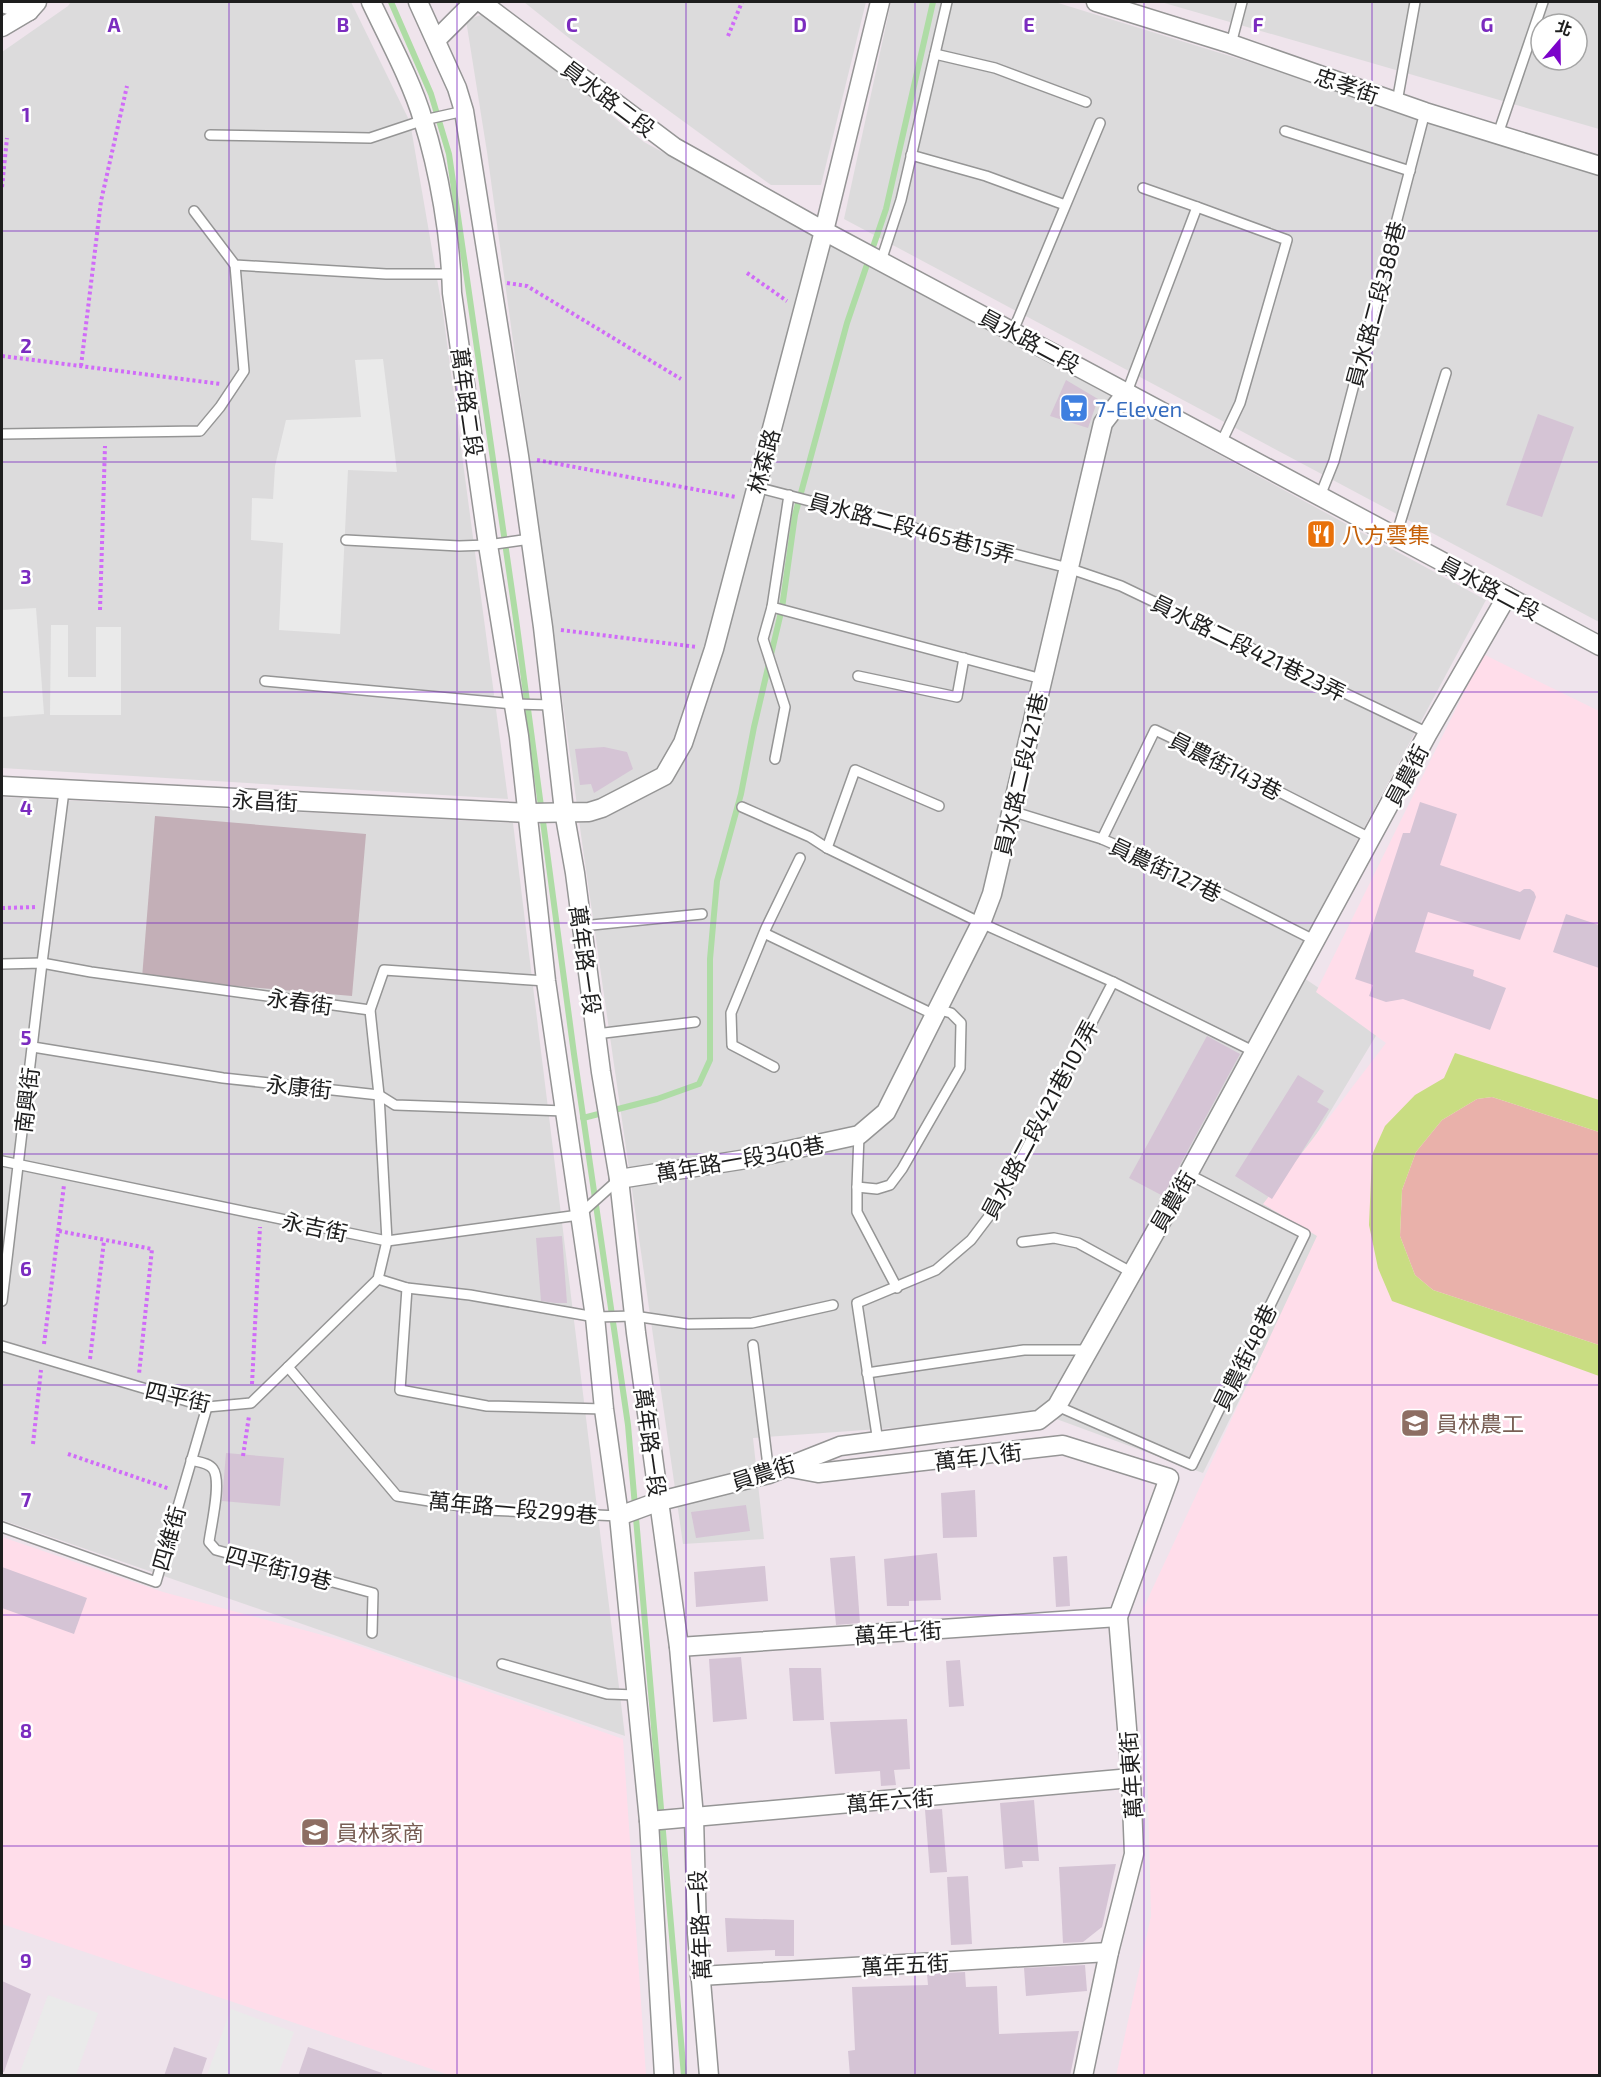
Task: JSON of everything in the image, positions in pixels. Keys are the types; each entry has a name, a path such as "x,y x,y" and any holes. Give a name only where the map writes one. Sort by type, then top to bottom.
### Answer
{"street":[{"name":"萬年路二段","path":"371,2 423,120 441,197 452,293 529,813"},
{"name":"萬年路二段","path":"418,2 457,88 464,111 519,456 543,627 564,811"},
{"path":"436,40 474,2"},
{"name":"員水路二段","path":"481,2 674,147 824,231 1599,646"},
{"name":"林森路","path":"529,813 589,812 603,808 664,776 683,742 714,649 824,231 880,2"},
{"name":"忠孝街","path":"1096,2 1231,44 1425,112 1599,165"},
{"path":"2,3 33,6"},
{"path":"2,27 33,6"},
{"name":"員水路二段421巷","path":"860,1135 886,1112 981,923 992,894 1102,423 1127,392"},
{"name":"員農街","path":"619,1516 660,1501 776,1470 840,1446 1039,1420 1057,1406 1188,1174 1428,733 1507,596"},
{"name":"永昌街","path":"2,786 529,813"},
{"name":"萬年路一段","path":"564,811 596,1034 620,1179 634,1316 679,1647 694,1817 700,1976 709,2076"},
{"name":"萬年路一段","path":"529,813 546,981 595,1317 604,1409 619,1516 649,1821 664,2076"},
{"name":"萬年路一段340巷","path":"620,1179 753,1158 860,1135"},
{"name":"萬年八街","path":"776,1470 818,1473 1062,1445 1169,1478"},
{"name":"萬年東街","path":"1083,2076 1109,1952 1134,1854 1131,1778 1118,1617 1169,1478"},
{"name":"萬年七街","path":"679,1647 1118,1617"},
{"name":"萬年六街","path":"649,1821 1131,1778"},
{"name":"萬年五街","path":"700,1976 1109,1952"}],"lane":[{"path":"880,261 901,200 947,2"},
{"path":"1231,44 1242,2"},
{"path":"1397,102 1415,2"},
{"path":"1498,134 1543,2"},
{"path":"935,54 995,68 1086,102"},
{"path":"210,135 370,138 423,120 464,111"},
{"name":"員水路二段388巷","path":"1320,496 1334,461 1425,112"},
{"path":"1013,331 1100,123"},
{"path":"1285,131 1410,171"},
{"path":"911,155 986,176 1065,206"},
{"path":"1143,188 1287,240 1240,403 1221,443"},
{"path":"1127,392 1197,207"},
{"path":"2,434 200,431 220,407 244,371 236,265 195,212"},
{"path":"236,265 386,274 451,274"},
{"path":"1396,536 1446,373"},
{"name":"員水路二段465巷15弄","path":"754,494 789,495 1068,568"},
{"path":"775,759 785,707 763,639 771,607 789,495"},
{"path":"346,540 459,546 488,545 530,539"},
{"name":"員水路二段421巷23弄","path":"1068,568 1121,586 1428,733"},
{"path":"771,607 1042,679"},
{"path":"858,676 957,697 964,658"},
{"path":"265,681 514,704 552,705"},
{"name":"員農街143巷","path":"1102,839 1155,730 1372,839"},
{"path":"827,848 855,770 939,806"},
{"name":"南興街","path":"2,1301 64,790"},
{"path":"742,807 810,837 827,848 981,923 1113,982 1255,1052"},
{"name":"員農街127巷","path":"1011,811 1102,839 1187,876 1316,941"},
{"path":"774,1067 732,1045 731,1012 766,934 766,928 800,858"},
{"path":"582,926 702,914"},
{"path":"766,934 935,1015 944,1011 951,1013 962,1023 960,1068 902,1169 890,1185 878,1189 856,1187"},
{"name":"永春街","path":"2,964 42,963 91,972 370,1010"},
{"path":"251,1403 378,1279 387,1241 379,1095 370,1010 384,970 546,981"},
{"name":"員水路二段421巷107弄","path":"867,1373 856,1303 936,1270 971,1240 996,1207 1113,982"},
{"path":"596,1034 695,1022"},
{"name":"永康街","path":"33,1047 223,1078 379,1095 395,1105 565,1111"},
{"path":"860,1135 856,1187 857,1212 897,1288"},
{"name":"永吉街","path":"2,1161 387,1241 579,1215"},
{"name":"員農街48巷","path":"1057,1406 1191,1465 1305,1234 1188,1174"},
{"path":"579,1215 620,1179"},
{"path":"1023,1242 1054,1239 1078,1243 1131,1272"},
{"path":"378,1279 407,1287 470,1295 595,1317 634,1316 688,1324 752,1323 833,1305"},
{"path":"407,1287 400,1390 487,1406 604,1409"},
{"path":"753,1344 776,1470"},
{"name":"四平街","path":"2,1346 207,1407 251,1403"},
{"path":"878,1442 867,1373 1024,1350 1088,1350"},
{"name":"萬年路一段299巷","path":"288,1367 397,1496 487,1510 619,1516"},
{"name":"四維街","path":"2,1527 156,1581 207,1407"},
{"name":"四平街19巷","path":"191,1460 213,1468 217,1479 209,1542 216,1550 373,1593 372,1633"},
{"path":"501,1664 607,1694 636,1695"}],"path":[{"path":"728,36 742,2"},
{"path":"81,366 101,201 127,86"},
{"path":"2,187 7,138"},
{"path":"747,273 803,312"},
{"path":"491,283 514,282 527,286 681,379"},
{"path":"2,356 234,385"},
{"path":"100,610 105,434"},
{"path":"519,456 754,494"},
{"path":"543,627 714,649"},
{"path":"2,908 49,906"},
{"path":"33,1443 66,1175"},
{"path":"243,1456 251,1403 261,1215"},
{"path":"58,1231 152,1250 137,1386"},
{"path":"88,1372 104,1240"},
{"path":"68,1454 182,1493"}],"shaded area":[{"path":"71,2 351,2 410,122 443,313 508,799 2,768 2,52"},
{"path":"524,2 866,2 821,185 771,185 569,38"},
{"path":"891,2 1055,2 1599,170 1599,622 844,219"},
{"path":"1161,2 1599,2 1599,129"},
{"path":"487,13 644,142 1486,600 1289,968 1380,1029 1277,1200 1323,1232 1203,1473 1051,1417 753,1438 764,1539 683,1544 582,842 487,152 466,20"},
{"path":"383,359 397,472 348,470 340,634 279,630 283,543 251,540 252,498 273,499 275,466 286,420 361,417 355,360"},
{"path":"36,608 44,714 2,717 2,610"},
{"path":"51,625 68,625 68,677 96,677 96,627 121,627 121,715 50,715"},
{"name":"員林農工","path":"1483,654 1599,711 1599,2075 1116,2076 1151,1916 1143,1609 1317,1236 1263,1204 1386,1043 1316,992"},
{"path":"2,797 513,823 625,1736 2,1520"},
{"path":"155,816 366,834 352,996 142,978"},
{"path":"1492,1097 1599,1132 1599,1345 1433,1290 1415,1275 1400,1236 1402,1190 1416,1152 1442,1120 1477,1099"},
{"name":"員林家商","path":"2,1537 163,1592 348,1642 623,1739 646,2075 449,2075 2,1924"},
{"path":"48,1995 98,2013 76,2075 19,2075"},
{"path":"231,2009 294,2032 278,2075 207,2075"}],"green space":[{"path":"1455,1053 1599,1100 1599,1132 1492,1097 1477,1099 1442,1120 1416,1152 1402,1190 1400,1236 1415,1275 1433,1290 1599,1345 1599,1376 1392,1301 1378,1268 1369,1225 1372,1155 1385,1126 1415,1095 1444,1078"}],"building":[{"name":"7-Eleven","path":"1066,380 1098,399 1088,428 1050,416"},
{"path":"1538,414 1574,427 1542,517 1506,505"},
{"path":"604,747 627,752 633,769 594,793 591,784 580,785 575,749"},
{"path":"1420,802 1457,814 1440,865 1520,892 1530,889 1536,897 1520,940 1428,912 1415,952 1474,970 1473,976 1506,988 1490,1030 1403,999 1386,1002 1369,996 1373,985 1355,979 1403,833 1410,833"},
{"path":"1566,914 1599,925 1599,968 1553,952"},
{"path":"1207,1036 1240,1054 1163,1196 1129,1178"},
{"path":"1298,1075 1324,1091 1317,1102 1329,1109 1272,1199 1235,1176"},
{"path":"562,1236 567,1303 541,1301 536,1238"},
{"path":"226,1453 284,1458 280,1506 222,1501"},
{"path":"975,1490 977,1537 943,1538 941,1493"},
{"path":"746,1505 750,1531 696,1538 691,1512"},
{"path":"937,1553 941,1600 909,1601 909,1606 887,1606 884,1559"},
{"path":"855,1556 860,1623 836,1625 830,1558"},
{"path":"1067,1556 1070,1606 1056,1607 1053,1557"},
{"path":"765,1566 768,1601 696,1607 694,1572"},
{"path":"2,1567 87,1598 74,1634 2,1608"},
{"path":"741,1657 747,1719 713,1722 709,1659"},
{"path":"960,1660 964,1706 949,1707 946,1661"},
{"path":"789,1668 821,1668 824,1720 793,1721"},
{"path":"907,1719 910,1769 894,1770 896,1785 881,1786 880,1771 835,1774 830,1722"},
{"path":"1034,1800 1039,1861 1022,1861 1023,1867 1005,1869 1000,1803"},
{"path":"942,1809 947,1872 930,1873 925,1810"},
{"path":"1116,1864 1102,1927 1083,1942 1063,1943 1059,1867"},
{"path":"968,1876 972,1944 951,1945 947,1877"},
{"path":"725,1918 794,1920 794,1956 775,1956 775,1950 727,1952"},
{"path":"1085,1965 1087,1991 1026,1996 1024,1968"},
{"path":"965,1972 966,1987 997,1986 999,2034 1079,2031 1070,2076 850,2076 848,2051 855,2050 852,1987 928,1985 927,1974"},
{"path":"2,1981 31,1994 4,2072 2,2072"},
{"path":"174,2047 207,2058 201,2076 164,2076"},
{"path":"308,2047 382,2073 382,2076 298,2076"}],"waterway":[{"path":"391,2 431,94 449,154 516,619 574,1054 628,1425 684,2076"},
{"path":"583,1118 657,1099 699,1084 710,1060 710,959 717,881 741,794 782,608 795,515 847,323 886,209 933,2"}],"place":[{"name":"7-Eleven","path":"1074,408"},
{"name":"八方雲集","path":"1321,534"},
{"name":"員林農工","path":"1415,1423"},
{"name":"員林家商","path":"315,1832"}]}
